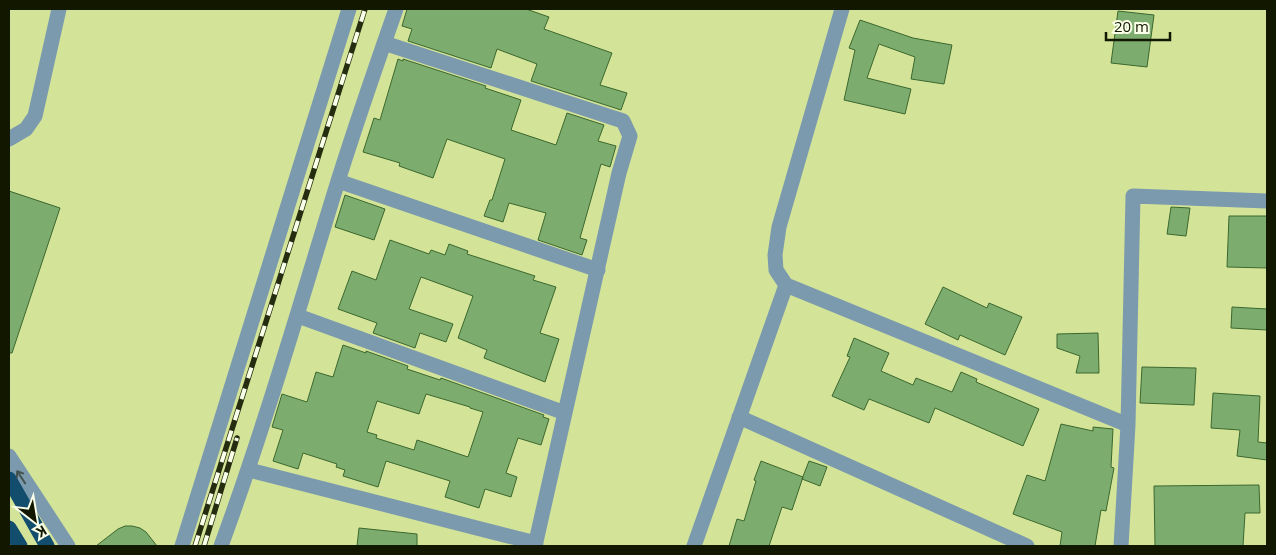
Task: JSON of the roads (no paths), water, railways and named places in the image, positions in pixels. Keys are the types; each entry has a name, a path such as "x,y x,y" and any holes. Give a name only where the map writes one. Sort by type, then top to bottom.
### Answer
{"highway":[{"path":"9,480 47,546"},
{"path":"9,528 20,546"}],"street":[{"path":"9,139 26,129 35,116 59,9"},
{"path":"182,546 349,9"},
{"path":"221,546 249,470 298,316 338,181 396,9"},
{"path":"842,9 779,227 775,255 776,270 786,285 1128,425"},
{"path":"249,470 535,545 619,174 630,136 623,121 384,42"},
{"path":"338,181 598,270"},
{"path":"1121,546 1128,425 1133,196 1267,201"},
{"path":"694,546 786,285"},
{"path":"298,316 565,413"},
{"path":"739,416 1027,546"},
{"path":"9,456 68,546"}],"railway":[{"path":"195,546 365,9"},
{"path":"204,546 237,438"}]}
